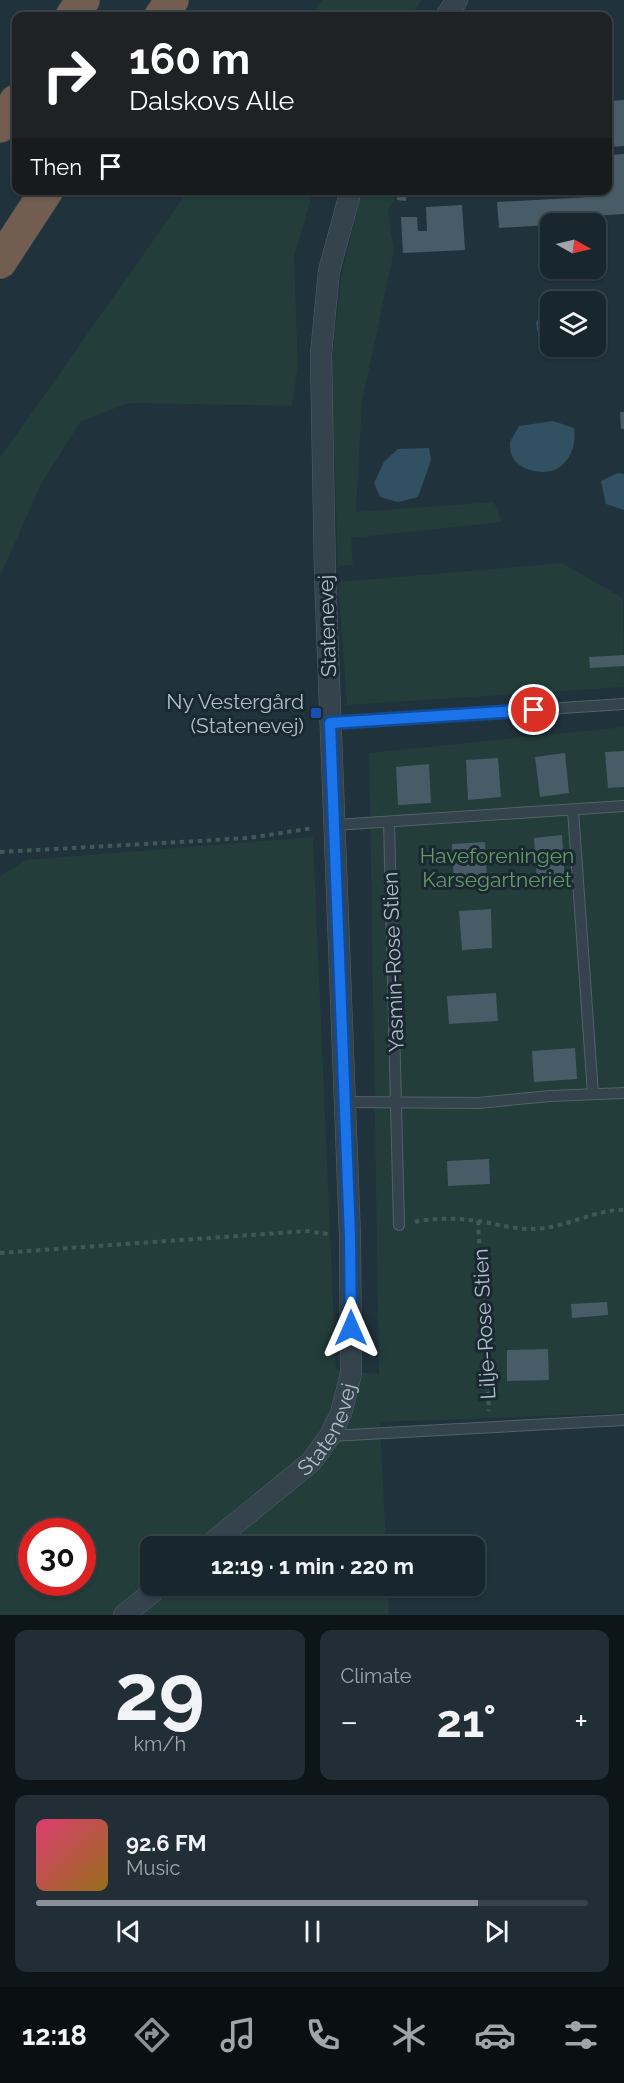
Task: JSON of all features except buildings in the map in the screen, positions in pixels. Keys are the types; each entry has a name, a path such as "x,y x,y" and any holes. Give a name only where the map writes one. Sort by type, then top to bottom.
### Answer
{"highway":[{"path":"0,126 12,107"},
{"path":"0,262 44,195"}],"street":[{"name":"Statenevej","path":"220,1536 311,1462 330,1436 341,1413 351,1374 350,1237 325,575 321,354 329,271 350,195"},
{"path":"124,1615 148,1596"}],"lane":[{"path":"330,723 624,704"},
{"path":"335,825 624,806"},
{"path":"573,810 593,1094"},
{"name":"Yasmin-Rose Stien","path":"389,822 399,1225"},
{"path":"345,1102 478,1103 550,1096 624,1093"},
{"name":"Lilje-Rose Stien","path":"330,1436 624,1420"}],"path":[{"path":"0,852 249,838 335,825"},
{"path":"399,1225 425,1220 478,1221 533,1229 563,1225 608,1209 624,1210"},
{"name":"Lilje-Rose Stien","path":"478,1221 490,1427"},
{"path":"0,1253 307,1231 350,1237"}],"green space":[{"path":"322,0 422,0 414,12 313,12"},
{"path":"185,195 312,195 294,257 298,366 292,406 129,403 81,421 42,482 0,577 0,458"},
{"path":"362,195 397,195 388,211 394,251 362,402 356,512 494,502 502,522 351,538 353,565 338,566 331,367 341,278"},
{"path":"562,563 623,598 624,687 347,705 338,582"},
{"name":"Haveforeningen Karsegartneriet","path":"624,727 624,1413 380,1422 386,1536 140,1536 140,1596 388,1596 389,1615 0,1615 0,876 26,860 313,837 336,1370 379,1374 369,753"}],"water":[{"path":"540,316 540,333 537,331 536,322"},
{"path":"553,421 574,428 574,443 568,458 561,466 549,471 534,471 521,466 512,456 510,447 510,442 519,426"},
{"path":"429,448 431,460 418,497 398,502 380,497 374,483 384,462 398,449"},
{"path":"618,473 624,474 624,510 606,504 601,481"}],"place":[{"name":"Ny Vestergård (Statenevej)","path":"316,713"}],"route":[{"path":"351,1328 350,1237 330,723 534,710"}]}
